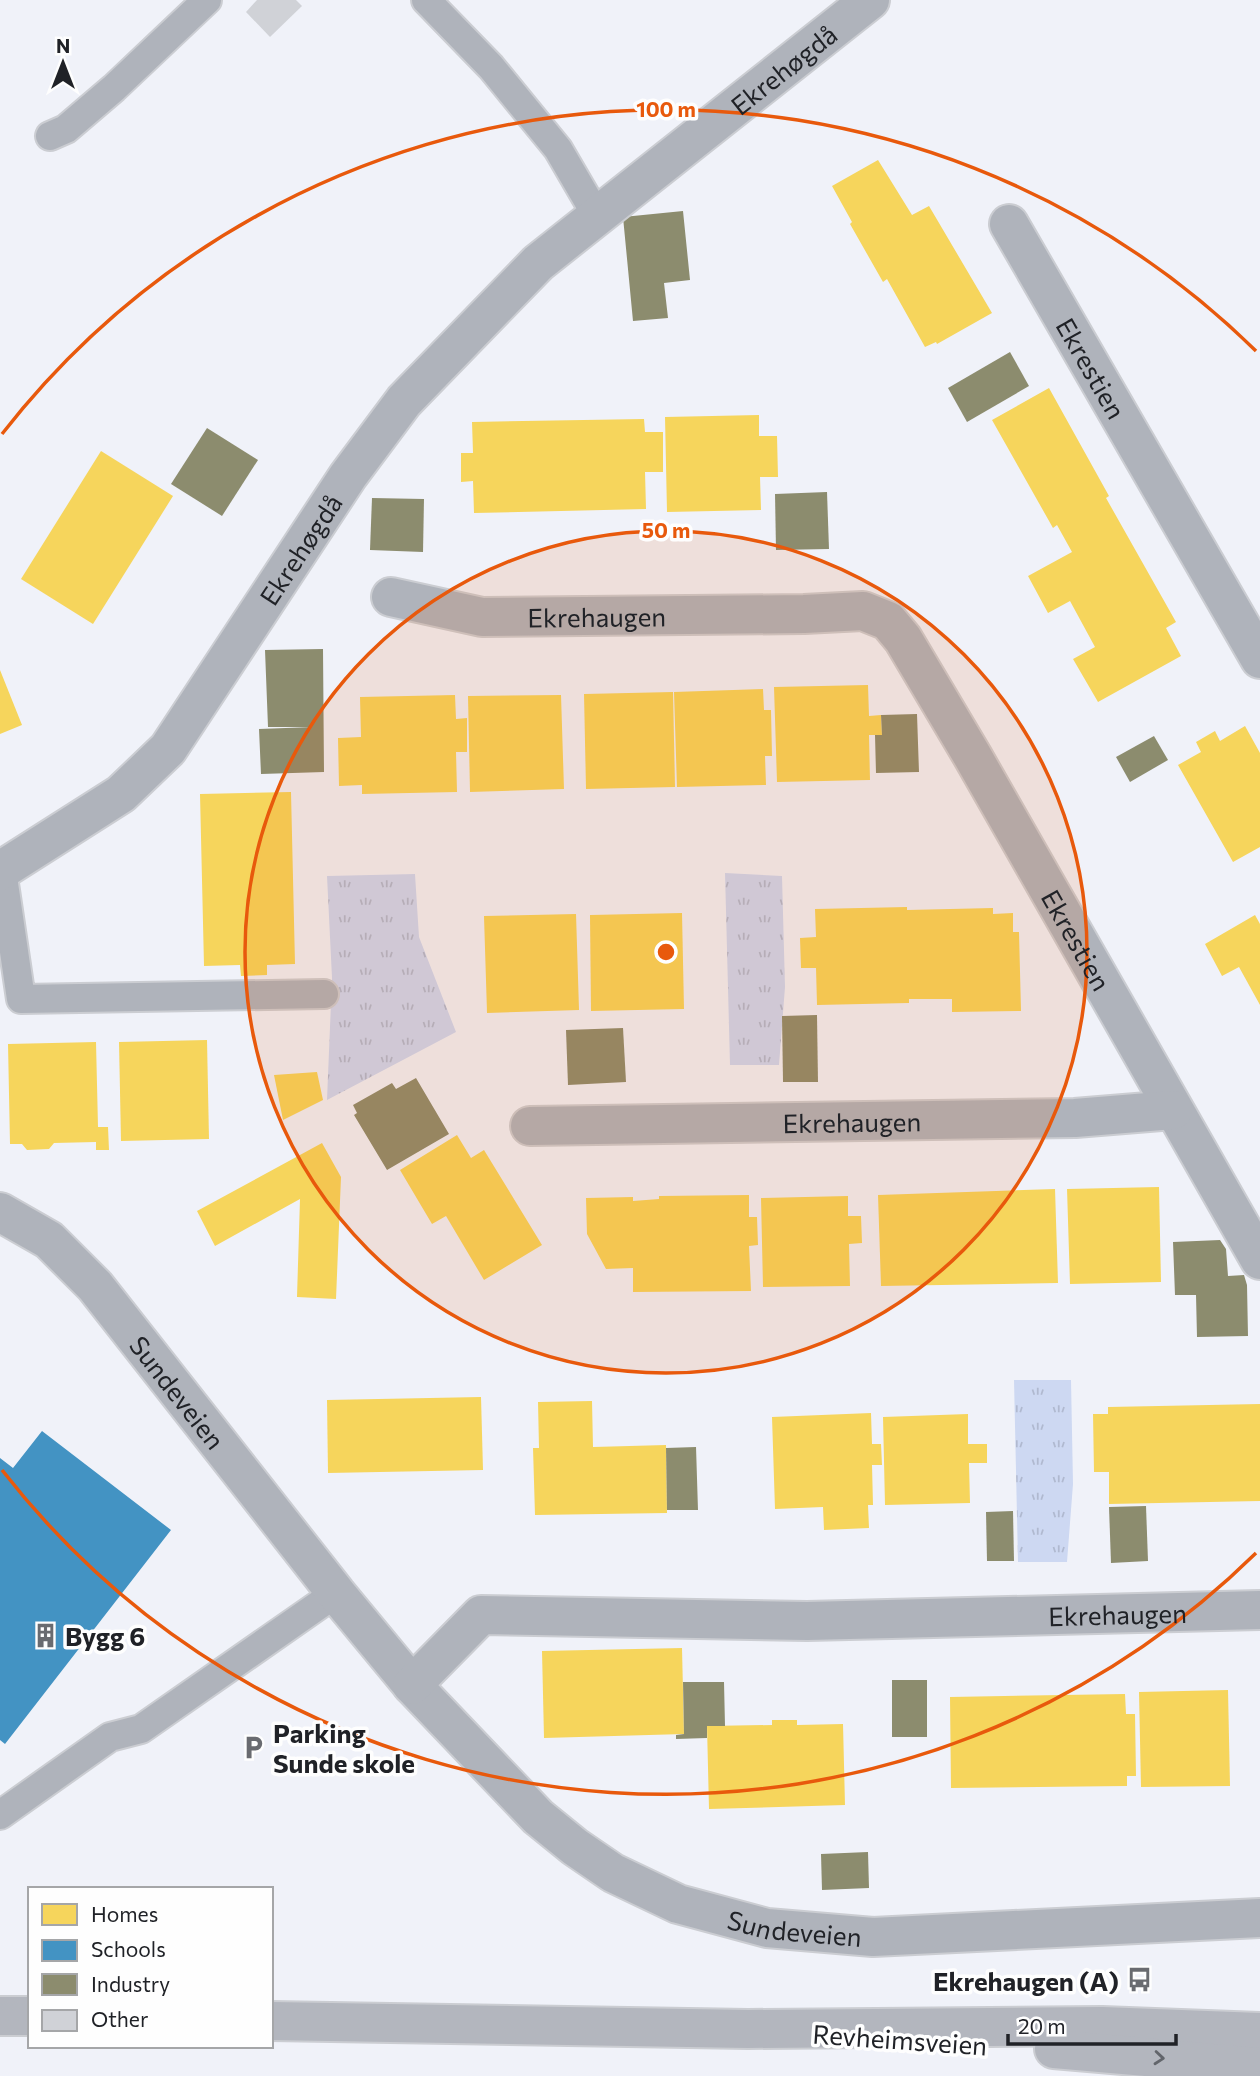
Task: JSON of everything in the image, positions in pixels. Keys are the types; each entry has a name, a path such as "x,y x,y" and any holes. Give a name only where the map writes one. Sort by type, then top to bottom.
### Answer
{"main road":[{"path":"0,2016 28,2016"},
{"name":"Revheimsveien","path":"273,2021 748,2029 1102,2026 1260,2032"},
{"name":"Revheimsveien","path":"748,2029 1096,2052 1260,2067"}],"street":[{"name":"Ekrehøgdå","path":"1,871 121,794 169,749 348,476 404,401 538,263 870,0"},
{"name":"Ekrestien","path":"1009,224 1260,659"},
{"name":"Ekrehaugen","path":"391,597 482,617 863,611 888,621"},
{"name":"Ekrestien","path":"888,621 903,639 973,757 1260,1260"},
{"name":"Ekrehaugen","path":"530,1126 1075,1118 1173,1110"},
{"name":"Sundeveien","path":"0,1212 49,1241 95,1286 336,1593 412,1685 538,1817 613,1873 678,1904 754,1925 873,1937 1260,1918"},
{"name":"Ekrehaugen","path":"412,1685 481,1615 807,1621 1260,1610"}],"lane":[{"path":"50,136 66,129 114,88 207,0"},
{"path":"426,0 491,67 558,149 597,216"},
{"path":"1,871 21,999 324,994"},
{"path":"0,1815 110,1737 141,1729 336,1593"}],"green space":[{"path":"725,873 782,876 785,987 779,1065 730,1065"},
{"path":"415,874 419,937 456,1032 327,1100 332,978 327,876"},
{"path":"1014,1380 1071,1380 1073,1484 1067,1562 1018,1562"}],"building: Homes":[{"path":"878,160 912,215 929,206 992,313 937,344 936,342 925,347 887,279 883,282 832,186"},
{"path":"1049,388 1109,496 1106,498 1176,622 1166,628 1181,656 1098,702 1073,659 1095,647 1070,601 1048,613 1028,576 1072,552 1057,525 1053,528 992,420"},
{"path":"759,415 759,436 777,436 778,477 760,477 761,510 667,512 665,417"},
{"path":"644,419 645,432 663,432 663,472 645,472 646,509 474,513 473,481 461,482 461,453 473,453 472,422"},
{"path":"101,451 173,496 93,624 21,579"},
{"path":"0,670 22,725 0,734"},
{"path":"868,685 869,716 881,715 882,735 869,735 870,780 777,782 774,687"},
{"path":"763,689 764,710 771,710 772,756 765,756 766,785 677,787 674,692"},
{"path":"673,692 675,787 586,789 584,694"},
{"path":"455,695 456,719 467,718 467,752 456,752 457,792 362,794 362,785 339,786 338,738 361,737 360,697"},
{"path":"561,695 564,789 470,792 468,696"},
{"path":"1245,726 1260,753 1260,847 1233,862 1178,765 1201,752 1196,742 1215,731 1220,741"},
{"path":"291,792 295,964 267,965 267,975 241,976 240,965 204,966 200,794"},
{"path":"907,907 907,910 993,908 993,914 1013,913 1013,932 1019,932 1021,1011 952,1012 952,999 817,1005 816,968 801,968 800,938 816,937 815,909"},
{"path":"682,913 684,1009 591,1011 590,915"},
{"path":"576,914 579,1010 487,1013 484,916"},
{"path":"1255,915 1260,924 1260,1005 1239,967 1222,976 1205,944"},
{"path":"207,1040 209,1139 121,1141 119,1042"},
{"path":"96,1042 98,1127 108,1127 109,1150 96,1150 96,1142 54,1143 49,1149 27,1150 22,1144 10,1144 8,1044"},
{"path":"317,1072 323,1100 283,1120 274,1075"},
{"path":"457,1135 471,1158 484,1150 542,1245 484,1280 446,1216 432,1224 400,1170"},
{"path":"322,1143 341,1177 336,1299 297,1297 300,1199 215,1246 197,1211"},
{"path":"1159,1187 1161,1282 1070,1284 1067,1189"},
{"path":"1055,1189 1058,1283 881,1286 878,1195"},
{"path":"749,1195 749,1217 757,1217 758,1245 749,1246 751,1291 633,1292 633,1268 606,1269 587,1234 586,1198 633,1197 633,1201 659,1199 659,1196"},
{"path":"848,1196 848,1216 861,1216 862,1243 849,1244 850,1286 763,1287 761,1198"},
{"path":"481,1397 483,1470 328,1473 327,1400"},
{"path":"592,1401 593,1447 666,1445 667,1513 535,1515 533,1448 539,1448 538,1402"},
{"path":"1260,1404 1260,1501 1109,1504 1109,1472 1094,1472 1093,1414 1108,1414 1108,1407"},
{"path":"871,1413 872,1444 881,1444 882,1465 872,1465 873,1505 868,1505 869,1528 824,1530 823,1507 775,1509 772,1417"},
{"path":"968,1414 968,1444 987,1444 987,1463 969,1463 970,1503 885,1505 883,1417"},
{"path":"682,1648 684,1734 544,1738 542,1651"},
{"path":"1228,1690 1230,1786 1141,1787 1139,1692"},
{"path":"1125,1694 1126,1714 1135,1714 1136,1776 1127,1776 1127,1786 951,1788 950,1697"},
{"path":"772,1720 797,1720 797,1725 843,1724 845,1805 709,1809 707,1726 772,1725"}],"building: Schools":[{"name":"Bygg 6","path":"42,1431 171,1530 5,1744 0,1740 0,1458 13,1468"}],"building: Industry":[{"path":"683,211 690,280 664,283 668,318 633,321 623,217"},
{"path":"1010,352 1029,386 967,422 948,388"},
{"path":"207,428 258,460 222,516 171,484"},
{"path":"827,492 829,549 776,550 775,494"},
{"path":"372,498 424,499 423,552 370,550"},
{"path":"323,649 324,772 261,774 259,729 312,727 268,727 265,650"},
{"path":"917,714 919,772 876,773 875,735 882,735 881,715"},
{"path":"1154,736 1168,760 1130,782 1116,757"},
{"path":"817,1015 818,1082 783,1082 782,1016"},
{"path":"623,1028 626,1082 568,1085 566,1030"},
{"path":"416,1078 449,1134 387,1170 354,1115 357,1113 353,1105 392,1083 396,1089"},
{"path":"1220,1240 1226,1249 1228,1276 1244,1275 1247,1285 1248,1336 1197,1337 1196,1295 1175,1295 1173,1242"},
{"path":"696,1447 698,1510 667,1510 666,1448"},
{"path":"1146,1506 1148,1561 1111,1563 1109,1507"},
{"path":"1013,1511 1014,1561 987,1561 986,1512"},
{"path":"892,1680 927,1680 927,1737 892,1737"},
{"path":"683,1682 724,1682 725,1726 707,1726 707,1738 676,1739 676,1735 684,1734"},
{"path":"868,1852 869,1888 822,1890 821,1854"}],"building: Other":[{"path":"257,0 296,0 302,6 270,37 246,12"}],"place":[{"name":"Bygg 6","path":"45,1635"},
{"name":"Parking Sunde skole","path":"253,1747"},
{"name":"Ekrehaugen (A)","path":"1139,1980"}]}
